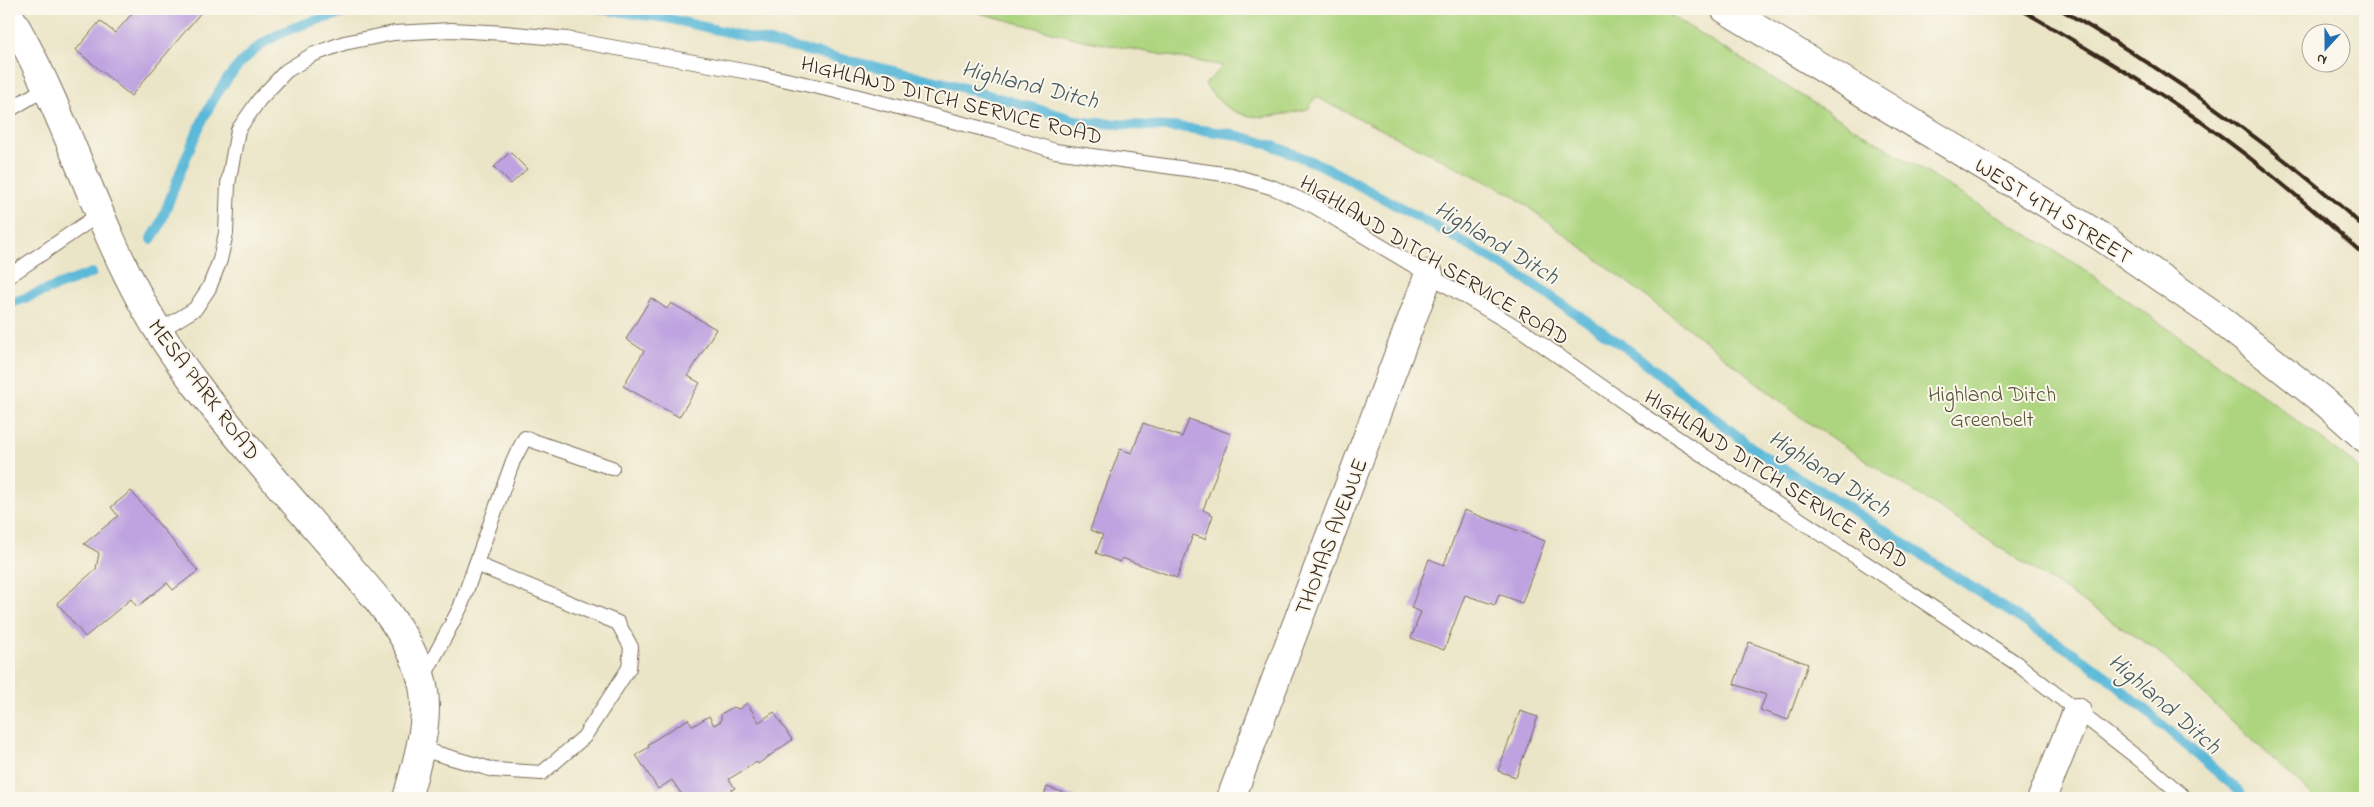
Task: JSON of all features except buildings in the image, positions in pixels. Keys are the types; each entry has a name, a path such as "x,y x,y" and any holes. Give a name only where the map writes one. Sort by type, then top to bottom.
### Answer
{"street":[{"name":"WEST 4TH STREET","path":"1724,9 2100,236 2213,314 2327,404 2365,438"},
{"name":"MESA PARK ROAD","path":"9,15 46,88 144,307 159,331 194,382 398,626 413,651 422,678 426,704 421,749 407,798"},
{"name":"THOMAS AVENUE","path":"1231,798 1429,274"},
{"path":"2042,798 2077,712"}],"lane":[{"name":"HIGHLAND DITCH SERVICE ROAD","path":"159,331 195,309 209,288 220,260 226,233 228,184 238,130 259,100 286,71 312,55 344,43 394,33 452,30 505,32 567,39 760,74 999,133 1055,151 1231,175 1274,188 1314,206 1523,331 1635,410 2016,663 2153,770 2185,798"},
{"path":"9,110 46,88"},
{"path":"9,276 101,213"},
{"path":"422,678 460,608 513,461 525,438 612,468"},
{"path":"421,749 494,770 542,773 584,737 628,668 631,647 618,622 476,564"}],"green space":[{"name":"Highland Ditch Greenbelt","path":"964,9 1660,9 2079,266 2261,394 2345,457 2365,475 2365,798 2315,798 2155,649 1803,419 1706,342 1511,194 1316,97 1308,109 1292,113 1264,117 1239,113 1227,107 1216,98 1205,84 1223,66 1083,40"}],"waterway":[{"name":"Highland Ditch","path":"151,239 159,227 188,152 212,102 227,79 244,59 264,43 286,31 311,22 361,9"},
{"name":"Highland Ditch","path":"600,9 666,18 950,84 1083,122 1186,128 1232,134 1271,145 1323,166 1444,231 1519,275 1625,347 1750,446 1777,465 1843,504 2075,654 2106,676 2238,790 2244,798"},
{"name":"Highland Ditch","path":"9,304 92,273"}],"railway":[{"path":"2020,9 2116,66 2198,119 2272,175 2365,256"},
{"path":"2060,9 2140,58 2218,110 2293,167 2365,228"}]}
